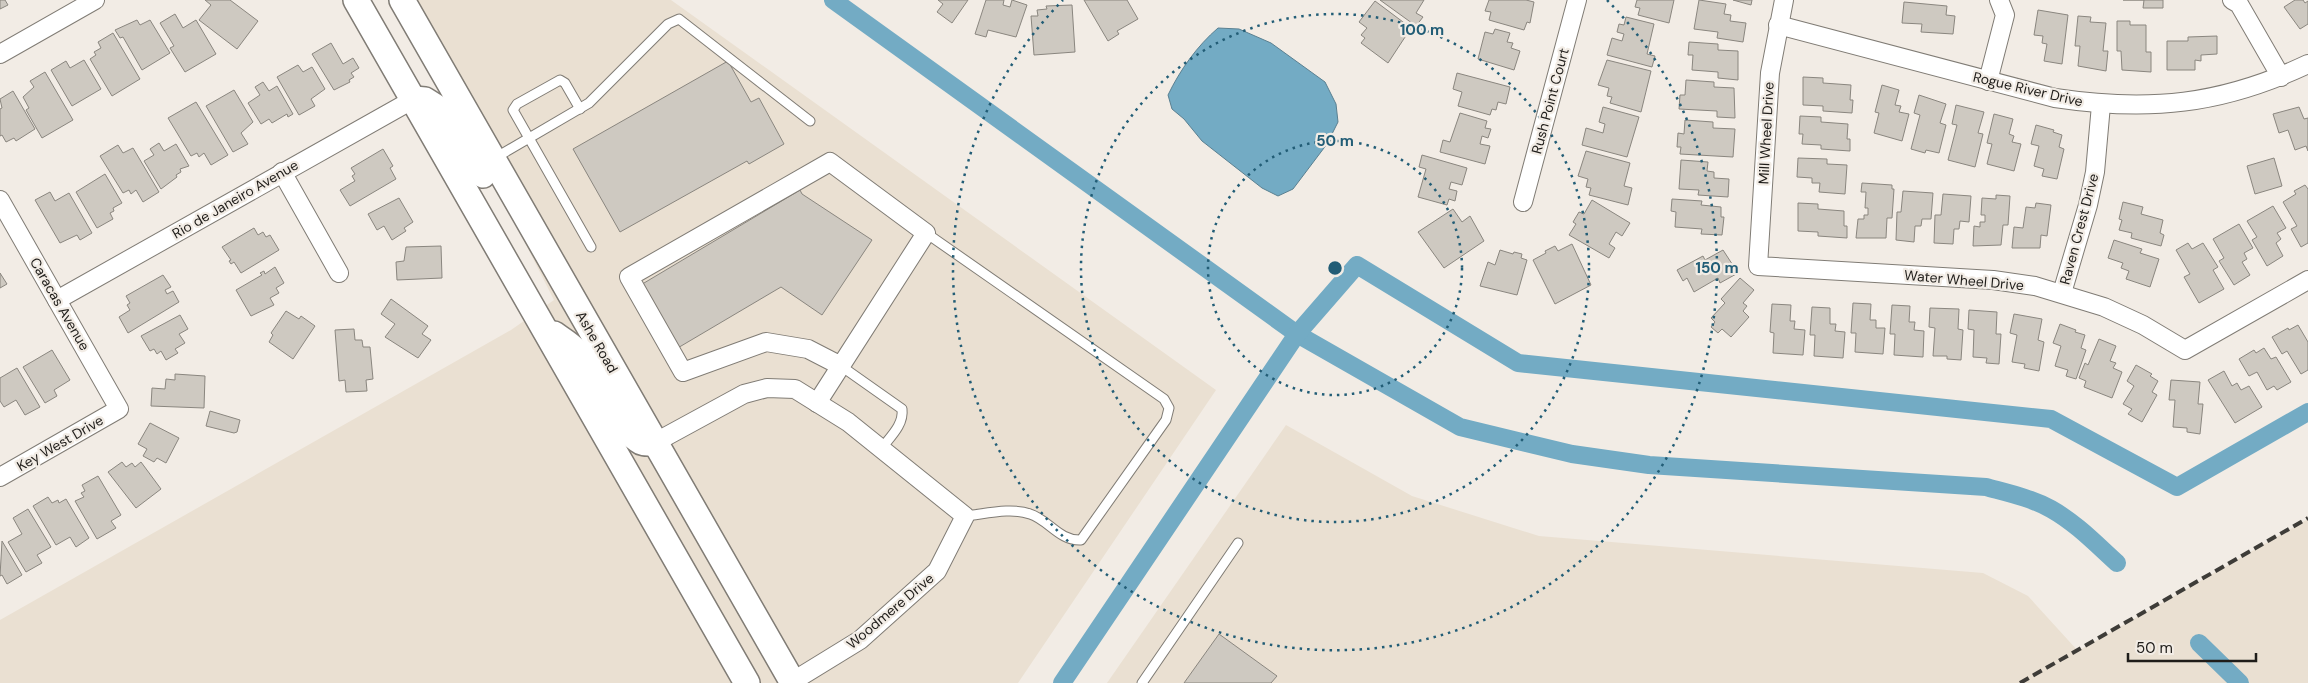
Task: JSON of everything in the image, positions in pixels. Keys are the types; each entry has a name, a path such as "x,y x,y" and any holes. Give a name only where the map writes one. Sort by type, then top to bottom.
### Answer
{"street":[{"path":"0,54 95,0"},
{"path":"356,0 747,683"},
{"name":"Ashe Road","path":"402,0 791,683"},
{"name":"Rush Point Court","path":"1523,202 1577,0"},
{"name":"Mill Wheel Drive","path":"1758,266 1770,74 1784,0"},
{"path":"1988,81 2005,15 1998,0"},
{"path":"2232,0 2239,4 2281,77"},
{"name":"Rogue River Drive","path":"1778,25 2055,98 2101,105 2177,104 2223,96 2281,77 2308,64"},
{"path":"414,100 425,100 444,112 507,212 538,238"},
{"name":"Rio de Janeiro Avenue","path":"57,300 282,172 414,100"},
{"name":"Raven Crest Drive","path":"2062,293 2090,197 2095,172 2101,105"},
{"path":"817,403 841,366 926,233 830,162 629,277 683,372 766,342 808,349 841,366"},
{"path":"282,172 339,273"},
{"name":"Caracas Avenue","path":"0,200 119,409"},
{"name":"Water Wheel Drive","path":"1758,266 1993,280 2062,293 2104,307 2143,325 2185,350 2308,280"},
{"path":"540,323 575,350 593,375 626,429 636,440 644,444 654,443 744,394 767,388 796,389 848,422 965,516"},
{"name":"Key West Drive","path":"0,477 119,409"},
{"name":"Woodmere Drive","path":"791,683 860,640 937,571 965,516"}],"lane":[{"path":"493,159 589,103 668,24 679,19 810,121"},
{"path":"580,108 565,83 560,80 513,110 591,247"},
{"path":"926,233 1164,399 1169,408 1166,420 1081,540 1066,538 1032,514 1016,511 965,516"},
{"path":"841,366 902,409 903,418 880,449"},
{"path":"1142,683 1238,543"}],"shaded area":[{"path":"402,0 671,0 1216,390 1018,683 0,683 0,620 511,330 554,300"},
{"path":"1286,425 1412,496 1539,536 1983,573 2028,596 2078,651 2308,519 2308,683 1107,683"}],"water":[{"path":"1218,28 1239,29 1271,43 1325,82 1336,104 1338,122 1327,144 1293,189 1278,196 1262,188 1202,141 1184,119 1172,109 1168,95 1178,77 1196,51"}],"building":[{"path":"0,0 5,0 8,5 0,9"},
{"path":"205,0 230,0 258,21 237,49 199,20 211,5"},
{"path":"938,0 968,0 952,23 937,12 943,4"},
{"path":"986,0 1004,0 1003,5 1010,7 1012,0 1027,5 1016,37 988,30 986,37 975,34"},
{"path":"1084,0 1127,0 1138,19 1117,31 1119,34 1108,41"},
{"path":"1380,0 1424,0 1416,13 1423,17 1416,26"},
{"path":"1489,0 1526,0 1534,2 1530,23 1527,22 1524,30 1489,20 1491,12 1485,11"},
{"path":"1637,0 1674,0 1669,23 1638,15 1640,8 1635,7"},
{"path":"1699,0 1726,4 1724,14 1731,15 1730,21 1746,23 1743,42 1717,38 1718,32 1694,29"},
{"path":"1733,0 1752,0 1751,5"},
{"path":"2144,0 2163,0 2163,8 2143,8"},
{"path":"2295,0 2303,0 2305,3 2308,1 2308,24 2300,29 2284,7"},
{"path":"1375,1 1411,28 1388,63 1361,43 1365,38 1361,35 1367,28 1359,22"},
{"path":"1904,2 1947,6 1946,15 1955,16 1953,34 1921,32 1922,24 1902,23"},
{"path":"1072,5 1075,52 1034,55 1031,16 1038,16 1037,10 1047,9 1046,6"},
{"path":"2038,10 2068,15 2062,64 2044,61 2047,44 2042,43 2043,36 2034,35"},
{"path":"175,14 183,28 196,20 216,54 185,72 170,48 174,46 160,23"},
{"path":"2078,16 2091,17 2090,22 2106,23 2103,51 2108,51 2106,71 2078,66 2080,46 2075,46"},
{"path":"1626,17 1654,24 1647,54 1655,56 1652,67 1607,55 1612,38 1622,41 1624,34 1617,32 1619,24 1624,25"},
{"path":"137,20 140,25 150,20 170,53 142,70 123,37 120,38 115,30"},
{"path":"2117,21 2130,21 2130,25 2146,25 2146,52 2151,52 2151,72 2122,70 2121,51 2117,51"},
{"path":"1495,29 1510,33 1507,42 1513,43 1511,48 1520,51 1514,70 1478,59 1485,32 1493,34"},
{"path":"113,33 140,79 112,96 90,59 96,55 94,52 101,48 98,42"},
{"path":"2217,36 2217,54 2201,55 2201,61 2195,60 2195,70 2167,70 2167,41 2188,41 2188,37"},
{"path":"1689,42 1718,44 1718,50 1738,51 1738,80 1718,78 1718,72 1692,70 1693,55 1688,55"},
{"path":"331,43 343,64 353,58 359,68 351,73 354,77 349,80 350,82 334,90 312,54"},
{"path":"84,60 101,89 72,106 51,70 66,61 70,68"},
{"path":"1607,60 1651,71 1641,112 1610,103 1612,97 1607,96 1609,88 1598,85"},
{"path":"728,61 751,102 759,98 784,144 749,164 747,161 620,232 573,149"},
{"path":"298,65 303,72 312,67 325,89 311,99 315,106 299,115 277,77"},
{"path":"45,72 73,120 42,138 26,110 29,108 23,97 34,87 30,81"},
{"path":"1457,73 1510,87 1506,104 1498,102 1496,110 1492,109 1490,115 1458,106 1462,92 1453,89"},
{"path":"1803,77 1823,78 1823,83 1851,85 1850,100 1853,100 1852,113 1823,111 1823,106 1803,105"},
{"path":"1686,80 1714,82 1714,87 1734,88 1735,118 1717,117 1717,111 1679,109 1680,95 1685,95"},
{"path":"263,82 269,91 277,86 293,114 288,117 287,114 272,123 269,119 261,124 248,103 260,95 255,87"},
{"path":"1882,85 1899,90 1895,105 1901,106 1899,112 1909,114 1902,141 1874,133 1879,113 1875,112"},
{"path":"234,90 253,122 241,133 248,144 233,152 206,106"},
{"path":"13,91 35,129 16,141 14,138 6,142 2,135 0,136 0,109 2,108 0,99"},
{"path":"1919,95 1946,104 1940,123 1946,125 1939,153 1926,150 1925,153 1911,149 1920,115 1914,113"},
{"path":"196,102 228,155 211,165 204,153 199,157 197,153 191,156 168,118"},
{"path":"1956,105 1984,112 1978,133 1983,134 1975,167 1948,160 1957,125 1952,124"},
{"path":"1603,107 1639,117 1627,157 1582,145 1586,128 1603,133 1605,124 1599,122"},
{"path":"2299,107 2304,119 2308,118 2308,151 2306,146 2295,150 2288,130 2279,133 2273,114"},
{"path":"1460,113 1487,121 1485,128 1491,129 1488,138 1482,136 1480,144 1490,146 1485,164 1440,152 1443,140 1450,142"},
{"path":"1994,114 2013,119 2009,134 2014,136 2012,142 2021,144 2014,171 1987,164 1992,144 1987,143"},
{"path":"1800,116 1821,117 1821,122 1848,124 1847,139 1850,139 1850,151 1821,149 1821,145 1802,144 1803,134 1799,134"},
{"path":"1685,120 1713,122 1713,128 1735,129 1733,157 1680,154 1681,147 1677,147 1678,133 1684,134"},
{"path":"2036,125 2054,130 2053,132 2062,135 2059,147 2064,149 2057,179 2042,176 2044,169 2034,166 2039,146 2031,144"},
{"path":"159,143 164,151 176,144 189,166 180,169 181,172 176,175 177,177 161,189 144,161 154,155 150,149"},
{"path":"118,145 123,153 133,148 159,192 143,202 136,190 131,194 129,190 123,193 100,156"},
{"path":"383,149 393,166 390,168 396,179 350,206 340,190 355,181 352,176 355,174 351,168"},
{"path":"1586,151 1630,163 1624,186 1632,188 1628,205 1589,195 1591,188 1586,187 1588,179 1578,176"},
{"path":"1422,155 1467,168 1462,185 1451,182 1449,189 1457,191 1455,201 1449,199 1447,205 1418,197 1426,169 1419,167"},
{"path":"1798,158 1827,159 1827,164 1847,165 1845,194 1819,192 1820,183 1812,183 1812,178 1797,177"},
{"path":"2274,158 2282,186 2255,194 2247,166"},
{"path":"1681,160 1708,162 1707,171 1714,172 1714,178 1729,179 1728,197 1698,195 1699,190 1679,189"},
{"path":"105,174 122,203 113,208 114,211 110,213 113,219 97,228 76,192"},
{"path":"1862,183 1892,185 1892,189 1894,189 1892,218 1887,218 1886,238 1856,238 1858,219 1864,219 1864,215 1868,215 1868,208 1865,208 1866,192 1861,192"},
{"path":"2305,185 2308,189 2308,243 2301,247 2291,229 2297,226 2283,202 2296,194 2294,191"},
{"path":"800,190 802,194 872,240 822,315 781,287 676,349 639,286"},
{"path":"1903,191 1933,193 1931,219 1922,219 1921,226 1915,226 1914,242 1896,240 1897,212 1901,212"},
{"path":"50,192 55,201 69,193 92,233 80,240 77,235 60,243 35,200"},
{"path":"1943,194 1971,196 1969,222 1960,221 1959,229 1954,229 1953,244 1934,243 1935,215 1941,215"},
{"path":"1996,195 2010,196 2008,225 2003,225 2001,245 1973,246 1974,226 1980,227 1980,222 1985,222 1985,215 1981,215 1982,198 1996,199"},
{"path":"399,198 413,222 404,228 406,231 392,240 384,226 377,230 368,214"},
{"path":"1672,199 1702,201 1701,205 1721,207 1721,217 1724,217 1722,235 1701,234 1702,229 1675,227 1676,212 1671,211"},
{"path":"1592,200 1630,223 1622,236 1616,232 1609,244 1615,248 1609,258 1569,235 1576,224 1573,222 1579,212 1584,214"},
{"path":"2123,202 2143,207 2141,214 2163,220 2160,233 2164,235 2161,246 2131,238 2132,233 2119,230 2122,220 2119,219"},
{"path":"1798,203 1818,204 1818,209 1844,211 1844,226 1847,226 1847,238 1818,236 1818,232 1798,231"},
{"path":"2036,203 2051,205 2047,236 2041,235 2040,248 2012,248 2014,227 2023,228 2026,207 2035,208"},
{"path":"2273,206 2286,228 2277,233 2281,239 2276,243 2283,256 2267,266 2252,240 2257,237 2247,221"},
{"path":"1453,209 1462,222 1470,216 1484,241 1444,268 1418,232"},
{"path":"2239,224 2253,248 2244,253 2247,259 2242,262 2250,275 2234,285 2219,261 2224,258 2213,239"},
{"path":"254,228 258,235 263,232 266,237 270,235 279,250 241,273 234,262 231,264 229,261 231,260 222,247"},
{"path":"2114,240 2142,249 2140,253 2159,259 2150,287 2126,279 2129,271 2121,268 2123,263 2108,258"},
{"path":"2188,243 2192,249 2203,243 2218,267 2213,270 2224,289 2199,303 2184,277 2190,274 2176,250"},
{"path":"1572,244 1591,285 1555,304 1533,260 1555,246 1558,251"},
{"path":"441,246 442,278 397,280 396,262 404,261 406,247"},
{"path":"1500,250 1513,254 1514,252 1522,254 1521,258 1527,260 1517,295 1480,286 1488,262 1495,265"},
{"path":"1723,250 1738,273 1720,283 1718,278 1694,292 1687,278 1683,281 1677,270 1703,256 1705,260"},
{"path":"275,267 284,283 276,288 279,293 270,298 274,305 251,316 236,290 262,275 260,273 264,271 265,274"},
{"path":"0,273 7,284 0,288"},
{"path":"163,275 171,287 165,290 167,294 173,291 179,302 128,333 119,317 130,310 127,305 130,303 126,296"},
{"path":"1740,278 1754,290 1743,303 1747,306 1743,311 1749,317 1731,337 1722,329 1718,333 1711,327 1715,322 1711,318 1725,303 1721,299"},
{"path":"391,299 428,326 422,334 431,340 418,358 385,337 395,324 381,314"},
{"path":"1853,303 1871,304 1870,320 1876,320 1876,328 1885,328 1883,354 1855,352 1856,333 1851,333"},
{"path":"1772,304 1791,305 1790,321 1795,321 1794,329 1805,330 1803,355 1773,353 1774,333 1770,332"},
{"path":"1892,305 1910,306 1909,322 1915,322 1914,330 1924,331 1923,357 1894,355 1895,334 1890,334"},
{"path":"1812,307 1830,308 1830,324 1836,324 1835,331 1845,332 1843,358 1814,356 1815,335 1810,335"},
{"path":"1930,308 1959,309 1958,329 1963,330 1961,360 1947,359 1947,356 1933,356 1935,328 1929,327"},
{"path":"1969,310 1997,312 1996,334 2001,334 1999,364 1986,363 1987,358 1973,357 1974,330 1968,329"},
{"path":"286,311 299,319 301,316 315,326 293,359 269,342 273,335 271,333"},
{"path":"2014,314 2042,319 2038,340 2044,342 2039,371 2024,368 2025,364 2012,362 2017,335 2010,333"},
{"path":"180,315 188,329 179,334 185,343 175,349 178,353 166,360 161,351 157,354 154,349 150,351 141,336"},
{"path":"2060,324 2085,335 2081,348 2086,350 2076,379 2066,376 2068,370 2055,366 2061,346 2053,343"},
{"path":"2298,325 2308,342 2308,370 2301,374 2287,351 2282,354 2272,337"},
{"path":"354,329 355,340 362,340 363,347 370,347 373,379 366,380 367,391 346,392 345,380 339,381 335,330"},
{"path":"2099,339 2116,346 2110,361 2116,363 2113,368 2122,372 2112,398 2084,387 2086,381 2079,378 2085,363 2088,365"},
{"path":"2264,348 2271,359 2276,357 2291,382 2277,390 2274,386 2267,390 2257,372 2249,376 2239,359 2254,350 2256,353"},
{"path":"52,350 70,380 54,390 57,396 45,403 23,367"},
{"path":"2136,365 2152,374 2150,376 2158,381 2152,392 2157,395 2142,422 2128,414 2132,409 2123,404 2134,386 2127,381"},
{"path":"17,368 40,407 25,415 16,400 4,407 0,401 0,378"},
{"path":"2224,371 2232,386 2237,383 2241,390 2249,386 2262,407 2235,423 2208,380"},
{"path":"175,374 205,376 204,408 151,406 152,388 165,389 166,379 175,380"},
{"path":"2171,380 2200,382 2198,404 2203,404 2200,434 2187,432 2187,428 2173,427 2175,400 2169,400"},
{"path":"210,411 240,420 237,432 234,433 206,426"},
{"path":"150,423 179,438 166,463 157,458 154,462 143,456 147,449 138,444"},
{"path":"122,462 126,467 132,463 135,467 141,462 161,489 136,508 108,472"},
{"path":"98,476 121,515 111,521 116,528 97,539 75,501 84,497 81,493 85,491 82,485"},
{"path":"48,497 52,503 58,500 59,503 66,499 89,538 76,547 70,537 56,545 33,506"},
{"path":"28,509 51,547 37,555 42,563 26,572 8,542 22,534 13,518"},
{"path":"2,541 22,575 7,584 2,575 0,576"},
{"path":"1219,634 1277,676 1271,683 1184,683"}],"waterway":[{"path":"833,0 1297,334 1460,427 1572,454 1649,465 1986,487 2027,499 2051,509 2077,527 2117,563"},
{"path":"1062,683 1297,334 1357,265 1518,363 2051,419 2177,487 2308,412"},
{"path":"2199,643 2240,683"}],"railway":[{"path":"2020,683 2308,518"}]}
